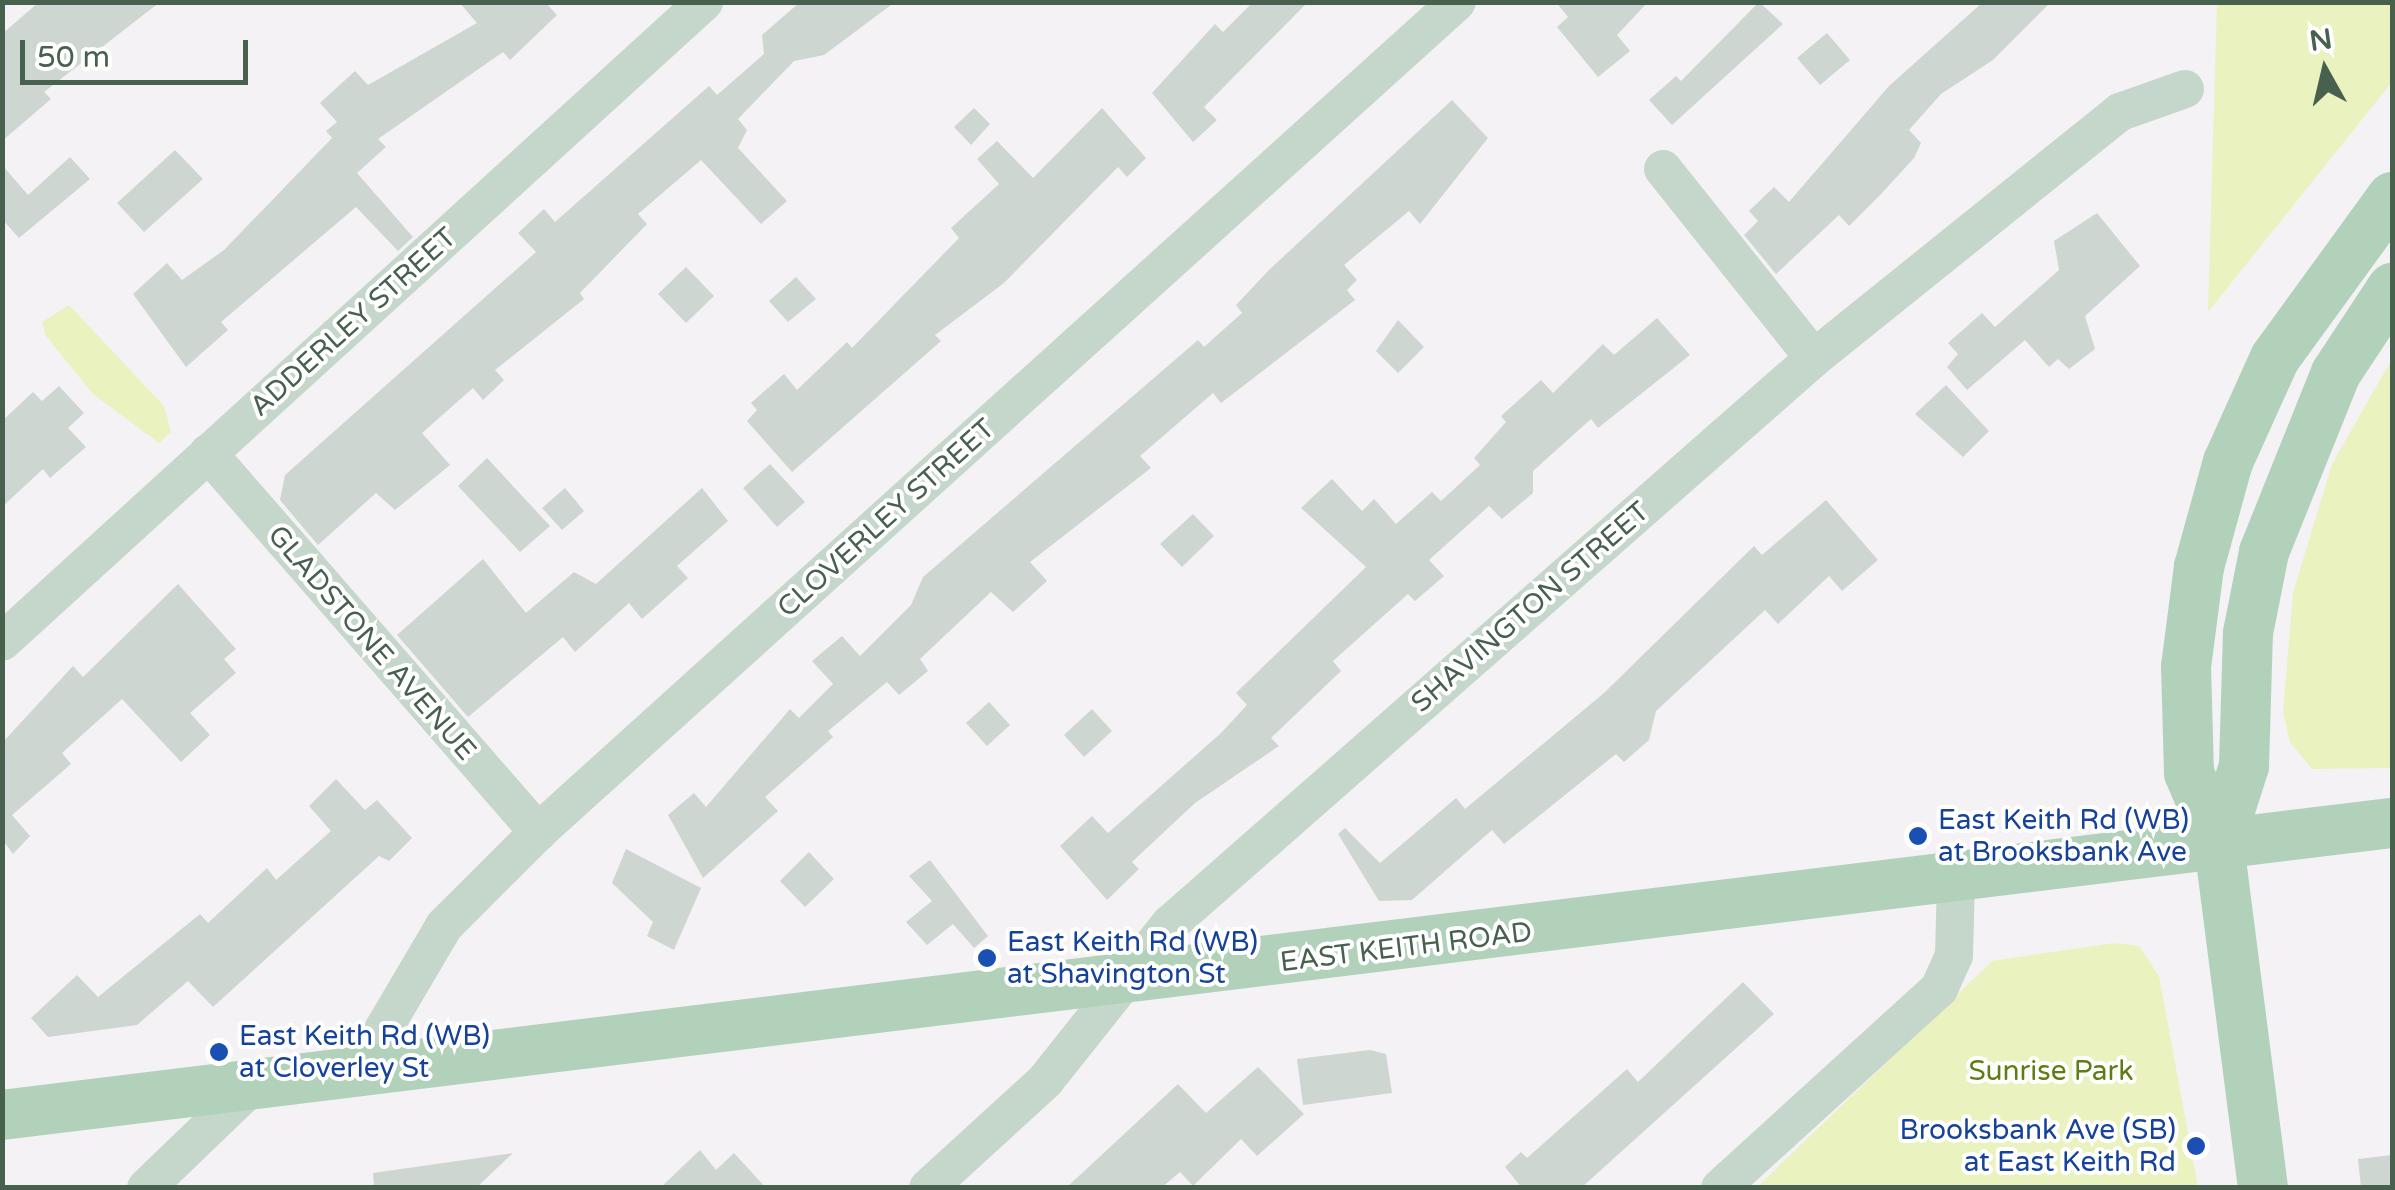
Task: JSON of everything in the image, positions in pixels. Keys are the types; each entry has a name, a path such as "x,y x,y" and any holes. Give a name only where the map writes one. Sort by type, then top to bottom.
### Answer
{"main road":[{"path":"2263,1188 2219,844 2189,773 2186,667 2199,567 2228,462 2275,358 2392,197"},
{"path":"2219,844 2244,766 2248,633 2264,552 2336,373 2392,288"},
{"name":"EAST KEITH ROAD","path":"2,1116 1119,984 2392,823"}],"street":[{"name":"ADDERLEY STREET","path":"2,642 704,2"},
{"name":"CLOVERLEY STREET","path":"374,1074 384,1028 444,926 538,832 1457,2"},
{"name":"SHAVINGTON STREET","path":"928,1188 1045,1081 1170,924 1814,358 2120,112 2185,89"},
{"path":"1663,169 1814,358"},
{"name":"GLADSTONE AVENUE","path":"208,453 538,832"},
{"path":"1720,1188 1939,988 1954,956 1956,878"},
{"path":"146,1188 250,1087"}],"green space":[{"path":"2217,3 2392,3 2392,82 2208,312"},
{"path":"69,305 164,406 171,432 159,443 93,394 46,336 42,322"},
{"path":"2392,359 2392,768 2312,769 2290,742 2283,712 2293,593 2332,464"},
{"name":"Sunrise Park","path":"2114,943 2139,946 2159,976 2198,1187 1757,1187 1992,961"}],"building":[{"path":"39,2 160,2 44,92 51,99 2,141 2,34"},
{"path":"459,2 545,2 557,15 510,60 503,52 378,139 386,147 357,173 413,237 398,251 356,207 221,322 228,330 186,367 133,294 167,263 182,280 224,250 332,138 326,131 337,122 320,103 355,71 368,85 477,23"},
{"path":"800,2 895,2 824,55 794,61 738,119 747,130 738,148 787,201 761,224 701,160 638,214 647,224 580,293 584,299 495,370 504,380 483,400 473,388 422,433 450,465 395,510 376,493 318,545 280,500 285,475 536,252 518,233 544,209 555,222 709,86 717,95 764,54 762,35"},
{"path":"1253,2 1308,2 1204,107 1217,120 1193,142 1152,93 1215,24 1223,32"},
{"path":"1556,2 1648,2 1617,35 1630,51 1598,77 1557,27 1568,17"},
{"path":"1759,2 1783,24 1672,125 1649,100 1676,76 1681,81"},
{"path":"1983,2 2051,2 1993,60 1941,94 1909,130 1921,143 1914,158 1849,226 1839,215 1776,274 1744,235 1758,221 1749,211 1774,187 1789,202 1889,86"},
{"path":"1827,33 1850,60 1820,85 1797,58"},
{"path":"1452,100 1488,138 1420,224 1409,211 1344,265 1357,280 1347,290 1355,300 1221,403 1213,393 1140,456 1151,468 1030,562 1047,581 1013,612 991,592 920,659 928,671 899,695 887,682 828,731 833,737 765,797 778,811 703,878 668,815 694,793 706,807 790,709 799,718 833,684 812,661 842,636 860,656 911,605 923,577 1198,340 1204,347 1242,313 1236,305 1269,270"},
{"path":"974,108 990,124 971,145 954,127"},
{"path":"1102,108 1146,158 1127,177 1118,167 1004,283 935,335 941,341 792,472 747,421 757,410 751,403 784,374 797,390 847,342 852,348 959,238 951,228 999,184 977,159 997,141 1033,178"},
{"path":"175,150 203,179 144,232 117,203"},
{"path":"70,157 90,179 19,238 2,219 2,165 28,195"},
{"path":"2097,213 2140,266 2085,316 2095,349 2069,369 2058,359 2049,367 2025,340 1967,390 1947,367 1958,354 1948,343 1982,313 1995,327 2059,270 2054,241"},
{"path":"686,267 714,296 686,323 658,294"},
{"path":"796,277 816,299 788,322 769,301"},
{"path":"1657,318 1690,355 1598,428 1591,419 1533,471 1533,493 1502,519 1489,506 1429,560 1444,576 1415,601 1408,594 1333,661 1341,671 1271,738 1279,746 1195,803 1132,862 1139,869 1107,900 1060,846 1092,816 1108,833 1221,733 1247,705 1236,693 1366,567 1301,508 1332,479 1362,511 1374,499 1396,524 1432,492 1441,501 1480,465 1474,458 1506,422 1501,416 1541,380 1553,393 1603,344 1614,355"},
{"path":"1398,320 1424,347 1398,373 1376,351"},
{"path":"1946,385 1989,431 1963,457 1915,414"},
{"path":"59,386 84,413 68,428 86,447 50,478 43,469 2,507 2,421 33,392 42,401"},
{"path":"487,458 550,526 520,552 458,486"},
{"path":"770,464 805,502 777,527 743,488"},
{"path":"565,488 584,511 562,530 542,508"},
{"path":"702,488 728,521 677,566 688,578 642,619 629,603 575,652 563,637 468,717 397,635 483,559 526,613 574,572 596,584"},
{"path":"1826,500 1878,560 1842,591 1829,576 1778,624 1765,610 1656,711 1649,740 1624,762 1616,754 1504,844 1492,830 1412,900 1379,901 1338,834 1345,828 1380,863 1456,798 1465,809 1604,693 1754,546 1762,555"},
{"path":"1193,514 1214,536 1182,567 1160,544"},
{"path":"178,584 236,649 224,659 236,673 190,713 210,735 181,762 122,699 62,753 71,764 12,815 30,836 13,854 2,839 2,743 73,666 83,677"},
{"path":"989,702 1010,725 987,746 966,723"},
{"path":"1092,709 1112,731 1084,757 1064,735"},
{"path":"336,779 365,810 377,800 412,838 389,861 379,856 213,1007 188,981 137,1025 48,1037 31,1018 77,975 98,997 200,914 208,923 267,868 276,880 331,831 309,806"},
{"path":"626,849 701,888 674,950 647,936 653,922 612,883"},
{"path":"809,852 834,879 805,907 780,881"},
{"path":"930,860 988,936 974,948 953,924 927,945 906,922 932,901 909,876"},
{"path":"1743,982 1774,1014 1581,1188 1522,1188 1505,1167 1521,1152 1527,1158 1627,1069 1638,1082"},
{"path":"1370,1050 1386,1054 1392,1093 1303,1105 1297,1059"},
{"path":"1258,1067 1304,1114 1257,1156 1241,1139 1193,1186 1180,1172 1161,1188 1066,1188 1178,1084 1206,1113"},
{"path":"700,1150 716,1170 734,1153 766,1188 660,1188"},
{"path":"513,1153 476,1188 374,1188 373,1173"},
{"path":"2392,1155 2392,1188 2361,1188 2358,1159"}],"place":[{"name":"East Keith Rd (WB) at Brooksbank Ave","path":"1918,836"},
{"name":"East Keith Rd (WB) at Shavington St","path":"987,958"},
{"name":"East Keith Rd (WB) at Cloverley St","path":"219,1052"},
{"name":"Brooksbank Ave (SB) at East Keith Rd","path":"2196,1146"}]}
